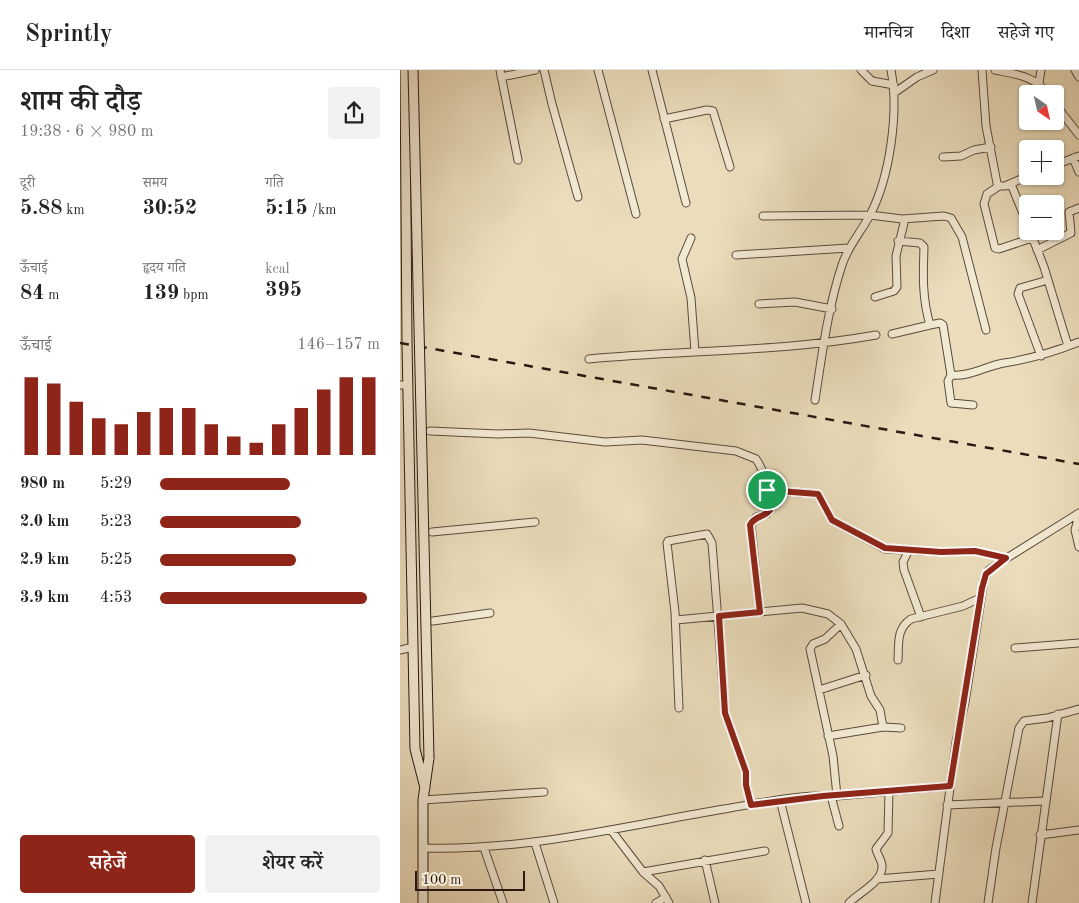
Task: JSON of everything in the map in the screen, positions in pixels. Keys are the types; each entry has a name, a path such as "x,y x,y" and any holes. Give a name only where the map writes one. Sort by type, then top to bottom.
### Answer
{"street":[{"path":"405,70 404,385 415,749 425,788"},
{"path":"413,70 428,758 423,800 423,903"},
{"path":"518,160 500,74 535,70"},
{"path":"544,70 578,197"},
{"path":"598,70 636,214"},
{"path":"652,70 686,203"},
{"path":"861,70 872,81 894,89 933,70"},
{"path":"815,400 837,279 849,248 870,215 881,188 895,103 891,70"},
{"path":"982,70 986,126 999,186"},
{"path":"995,70 1024,76 1039,83 1041,70"},
{"path":"1075,70 1079,77"},
{"path":"664,119 707,110 714,111 730,167"},
{"path":"1064,116 1079,135"},
{"path":"943,158 961,156 974,150 991,147"},
{"path":"1064,162 1076,157 1079,172"},
{"path":"1019,180 999,186 987,194 984,204 995,248 999,249 1020,240"},
{"path":"1011,184 1019,204"},
{"path":"1037,250 1071,233 1069,212 1079,208"},
{"path":"763,216 870,215 902,219 944,216 951,218 962,237 986,330"},
{"path":"875,297 894,291 897,287 896,256 904,222 902,219"},
{"path":"691,238 682,259 692,307 695,352"},
{"path":"1033,240 1048,280 1068,346"},
{"path":"898,241 920,243 924,247 923,298 930,325"},
{"path":"736,255 849,248"},
{"path":"1041,356 1018,294 1020,288 1048,280"},
{"path":"759,304 795,302 832,308"},
{"path":"892,334 940,323 944,325 951,375 948,380 951,402 973,405"},
{"path":"589,359 825,344 876,335"},
{"path":"951,375 980,372 1003,363 1041,356 1079,342"},
{"path":"430,431 506,435 529,433 605,442 642,440 736,451 756,459 764,475 770,510 767,514 756,517 750,525 760,612"},
{"path":"767,490 818,494 822,498 829,515 839,524 885,548 975,551 1006,558"},
{"path":"1079,514 1075,530 1079,547"},
{"path":"935,903 947,805 980,598 986,574 1006,558 1079,514"},
{"path":"432,532 535,522"},
{"path":"679,708 676,620 667,543 704,535 709,536 712,543 725,713 746,772 746,785 751,805"},
{"path":"909,550 904,562 904,570 921,617"},
{"path":"898,660 901,628 911,619 963,606 980,598"},
{"path":"676,620 802,608 828,614 841,624 856,649 866,675 871,696 878,704 883,727"},
{"path":"433,621 490,613"},
{"path":"839,826 828,736 810,647 825,639 841,624"},
{"path":"1015,648 1079,643"},
{"path":"400,650 413,647"},
{"path":"819,690 866,675"},
{"path":"988,903 1004,802 1021,723 1079,709"},
{"path":"1032,903 1058,714"},
{"path":"828,736 883,727 901,728"},
{"path":"424,848 484,848 611,830 780,800 950,786"},
{"path":"849,903 877,879 882,868 876,849 888,833 889,791"},
{"path":"423,800 544,792"},
{"path":"780,800 806,903"},
{"path":"947,805 1045,801"},
{"path":"611,830 643,872 659,886 667,900 656,903"},
{"path":"1040,835 1079,830"},
{"path":"534,842 554,903"},
{"path":"484,848 503,903"},
{"path":"643,872 765,851"},
{"path":"705,860 715,903"},
{"path":"877,879 939,874"}],"railway":[{"path":"400,343 1079,464"}],"route":[{"path":"767,490 818,494 822,498 832,520 876,545 885,548 941,552 975,551 1006,558 989,570 982,588 950,786 789,799 751,805 746,785 746,772 725,713 719,616 760,612 750,525 756,517 767,514 770,510 767,490"}]}
